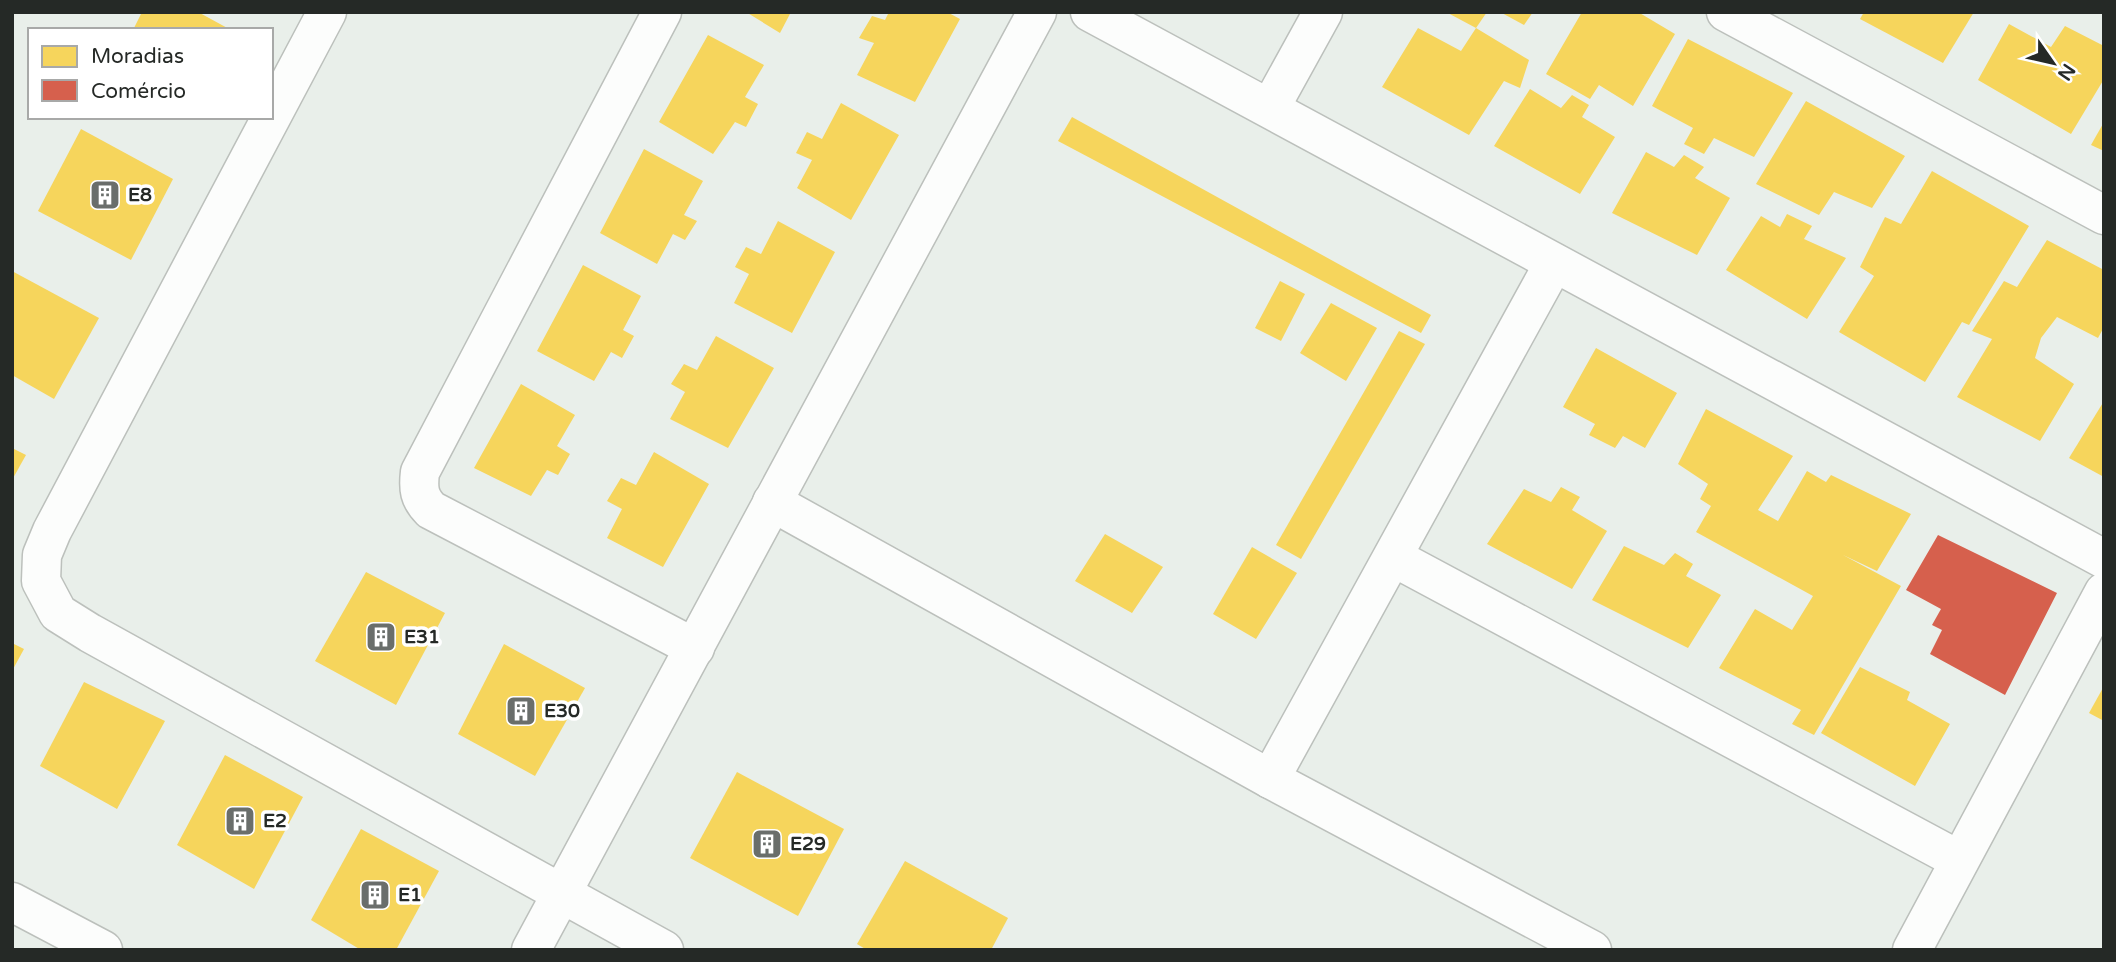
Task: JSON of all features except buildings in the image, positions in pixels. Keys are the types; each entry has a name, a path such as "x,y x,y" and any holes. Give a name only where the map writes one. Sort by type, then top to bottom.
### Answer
{"street":[{"path":"273,114 327,12"},
{"path":"662,12 419,472 418,489 419,495 431,510 695,648"},
{"path":"531,950 1037,12"},
{"path":"1090,12 2104,559"},
{"path":"1270,108 1323,12"},
{"path":"1726,12 2104,215"},
{"path":"270,119 52,531 42,555 41,581 58,612 90,633 664,950"},
{"path":"1270,779 1555,263"},
{"path":"772,502 1270,779 1592,950"},
{"path":"1393,557 1959,860"},
{"path":"1912,950 2104,592"},
{"path":"12,902 103,950"}],"place":[{"name":"E8","path":"105,195"},
{"name":"E31","path":"381,637"},
{"name":"E30","path":"521,711"},
{"name":"E2","path":"240,821"},
{"name":"E29","path":"767,844"},
{"name":"E1","path":"375,895"}]}
